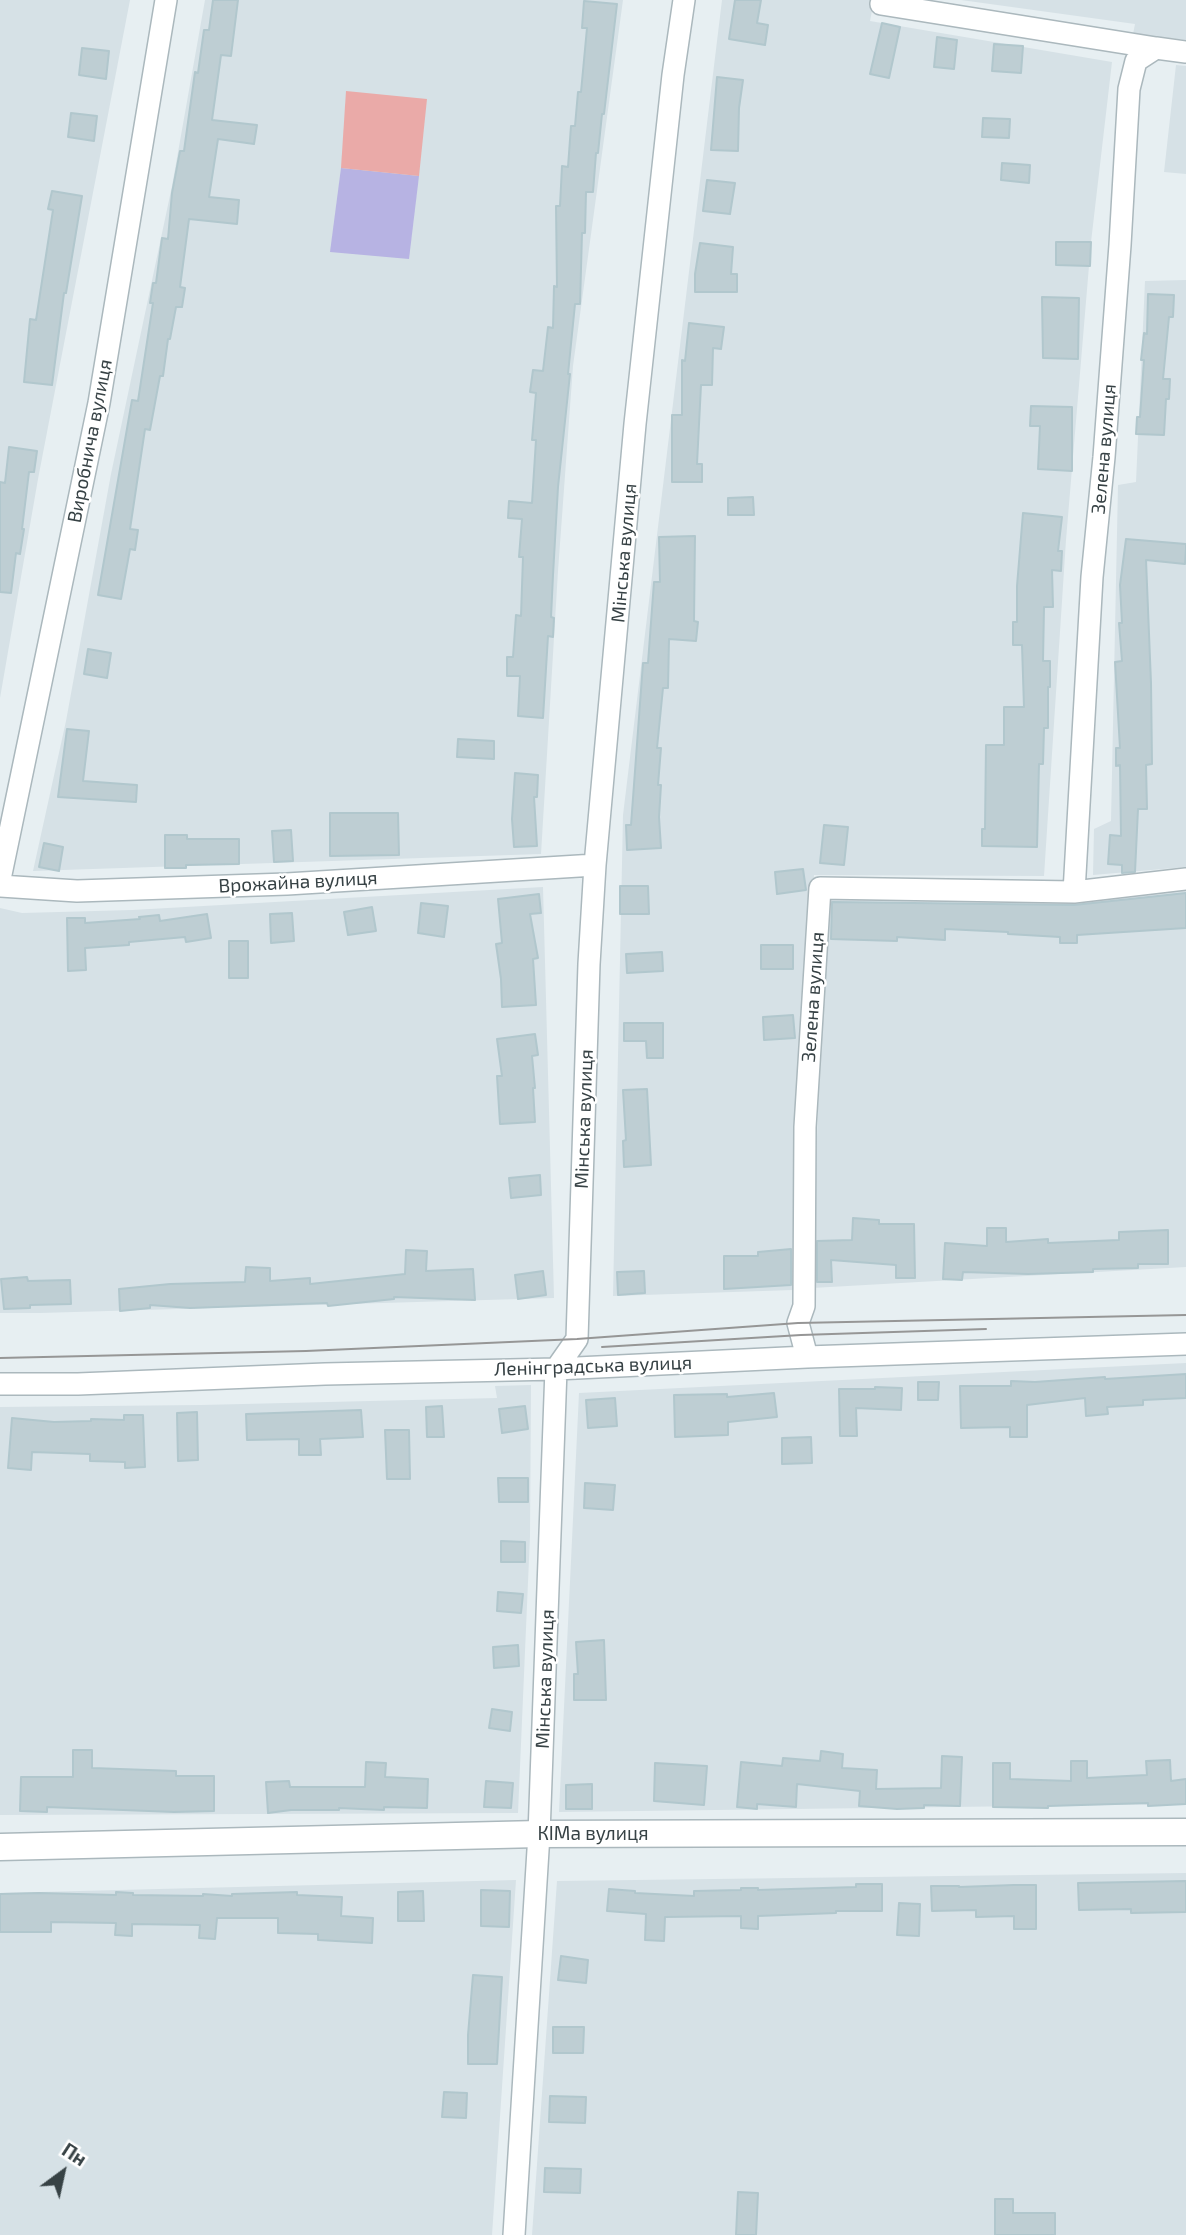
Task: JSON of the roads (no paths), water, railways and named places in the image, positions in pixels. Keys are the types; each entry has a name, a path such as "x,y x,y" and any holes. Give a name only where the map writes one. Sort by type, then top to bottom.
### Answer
{"street":[{"name":"Виробнича вулиця","path":"0,879 99,403 166,0"},
{"name":"Мінська вулиця","path":"514,2235 539,1834 556,1369 577,1339 589,964 595,865 635,424 684,0"},
{"path":"881,4 1186,52"},
{"name":"Зелена вулиця","path":"1074,892 1091,577 1104,457 1129,89 1136,61 1156,48"},
{"name":"Врожайна вулиця","path":"0,886 77,891 287,884 595,865"},
{"name":"Зелена вулиця","path":"807,1357 798,1323 804,1306 804,1127 820,888 1074,892 1186,879"},
{"name":"Ленінградська вулиця","path":"0,1384 78,1384 325,1374 556,1369 807,1357 1186,1345"},
{"name":"КІМа вулиця","path":"0,1847 539,1834 1186,1832"}],"tram line":[{"path":"0,1358 306,1351 577,1339 798,1323 1186,1315"},
{"path":"602,1347 801,1335 986,1329"}]}
